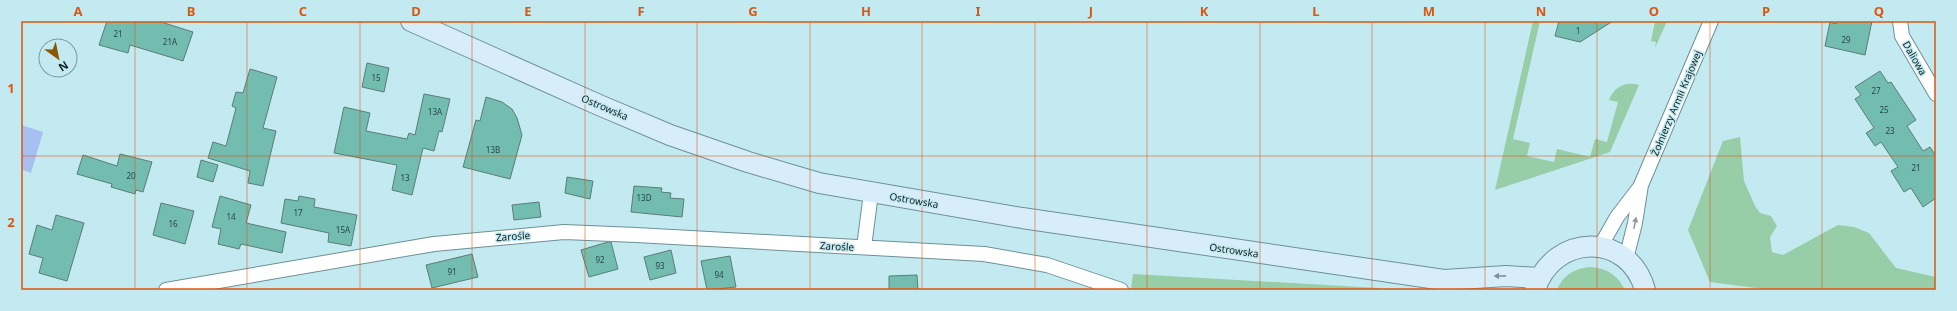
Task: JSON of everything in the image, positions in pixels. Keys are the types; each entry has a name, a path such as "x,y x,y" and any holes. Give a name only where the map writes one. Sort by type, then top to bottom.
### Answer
{"main road":[{"name":"Ostrowska","path":"411,21 670,135 748,162 819,183 1022,218 1444,280 1498,276 1537,284"},
{"path":"1537,284 1550,263 1564,252 1582,247 1600,247 1614,251 1626,259 1636,269 1645,290"},
{"name":"Ostrowska","path":"1444,280 1463,290"}],"street":[{"name":"Żołnierzy Armii Krajowej","path":"1600,247 1617,217 1641,185 1711,21"},
{"name":"Daliowa","path":"1900,21 1902,36 1936,94"},
{"name":"Żołnierzy Armii Krajowej","path":"1626,259 1635,223 1641,185"},
{"name":"Zarośle","path":"864,247 871,192"},
{"name":"Zarośle","path":"166,290 434,244 564,232 984,254 1047,265 1122,290"}],"green space":[{"path":"1533,21 1540,21 1513,139 1530,143 1527,156 1554,162 1557,149 1590,157 1595,139 1607,142 1618,102 1609,100 1611,95 1621,86 1629,84 1639,85 1610,152 1495,190"},
{"path":"1655,21 1667,21 1655,48 1656,42 1651,41"},
{"path":"1740,137 1744,181 1755,206 1760,213 1771,216 1777,226 1770,237 1772,252 1783,255 1838,225 1854,227 1869,233 1896,268 1936,277 1936,290 1771,290 1710,282 1688,230 1723,141"},
{"path":"1589,267 1606,270 1615,276 1625,290 1557,290 1562,280 1574,271"},
{"path":"1133,274 1379,288 1382,290 1131,290"}],"water":[{"path":"21,125 43,132 31,173 21,169"}],"building":[{"path":"107,21 158,21 193,32 183,61 130,45 128,53 99,45"},
{"path":"1559,21 1613,21 1580,42 1555,36"},
{"path":"1837,21 1872,21 1865,55 1825,46 1830,22 1836,24"},
{"path":"367,63 389,68 384,92 362,87"},
{"path":"250,69 277,77 263,128 276,131 263,186 248,183 250,171 208,158 213,142 226,146 236,108 232,106 236,92 243,93"},
{"path":"1880,71 1888,83 1891,82 1916,120 1907,126 1923,151 1930,147 1936,156 1936,198 1923,207 1911,188 1904,192 1891,171 1898,167 1881,142 1875,146 1866,133 1874,128 1855,99 1861,95 1855,87"},
{"path":"424,94 450,99 442,132 439,131 434,151 423,148 412,195 392,190 397,165 334,153 344,107 370,113 366,131 407,139 409,133 415,135"},
{"path":"486,97 502,102 512,109 517,118 522,135 510,179 463,167 476,120 480,121"},
{"path":"120,154 152,162 143,192 136,190 135,194 111,187 112,184 77,174 83,155 117,166"},
{"path":"201,160 218,165 213,182 197,177"},
{"path":"567,177 593,181 590,199 565,193"},
{"path":"634,186 662,188 661,192 671,193 670,198 684,199 682,217 631,212"},
{"path":"220,196 251,205 246,223 286,232 282,253 241,244 239,249 218,244 221,229 212,227"},
{"path":"299,196 315,199 314,207 357,215 351,246 328,242 329,233 281,223 285,199 298,201"},
{"path":"539,202 541,217 514,220 512,205"},
{"path":"161,203 194,211 185,244 153,235"},
{"path":"56,215 84,223 67,281 39,273 43,258 29,254 37,225 52,230"},
{"path":"611,242 618,269 589,277 581,250"},
{"path":"671,250 676,273 650,280 644,257"},
{"path":"472,254 478,277 432,288 426,265"},
{"path":"730,256 736,287 707,290 701,261"},
{"path":"917,275 918,290 889,290 889,276"}]}
